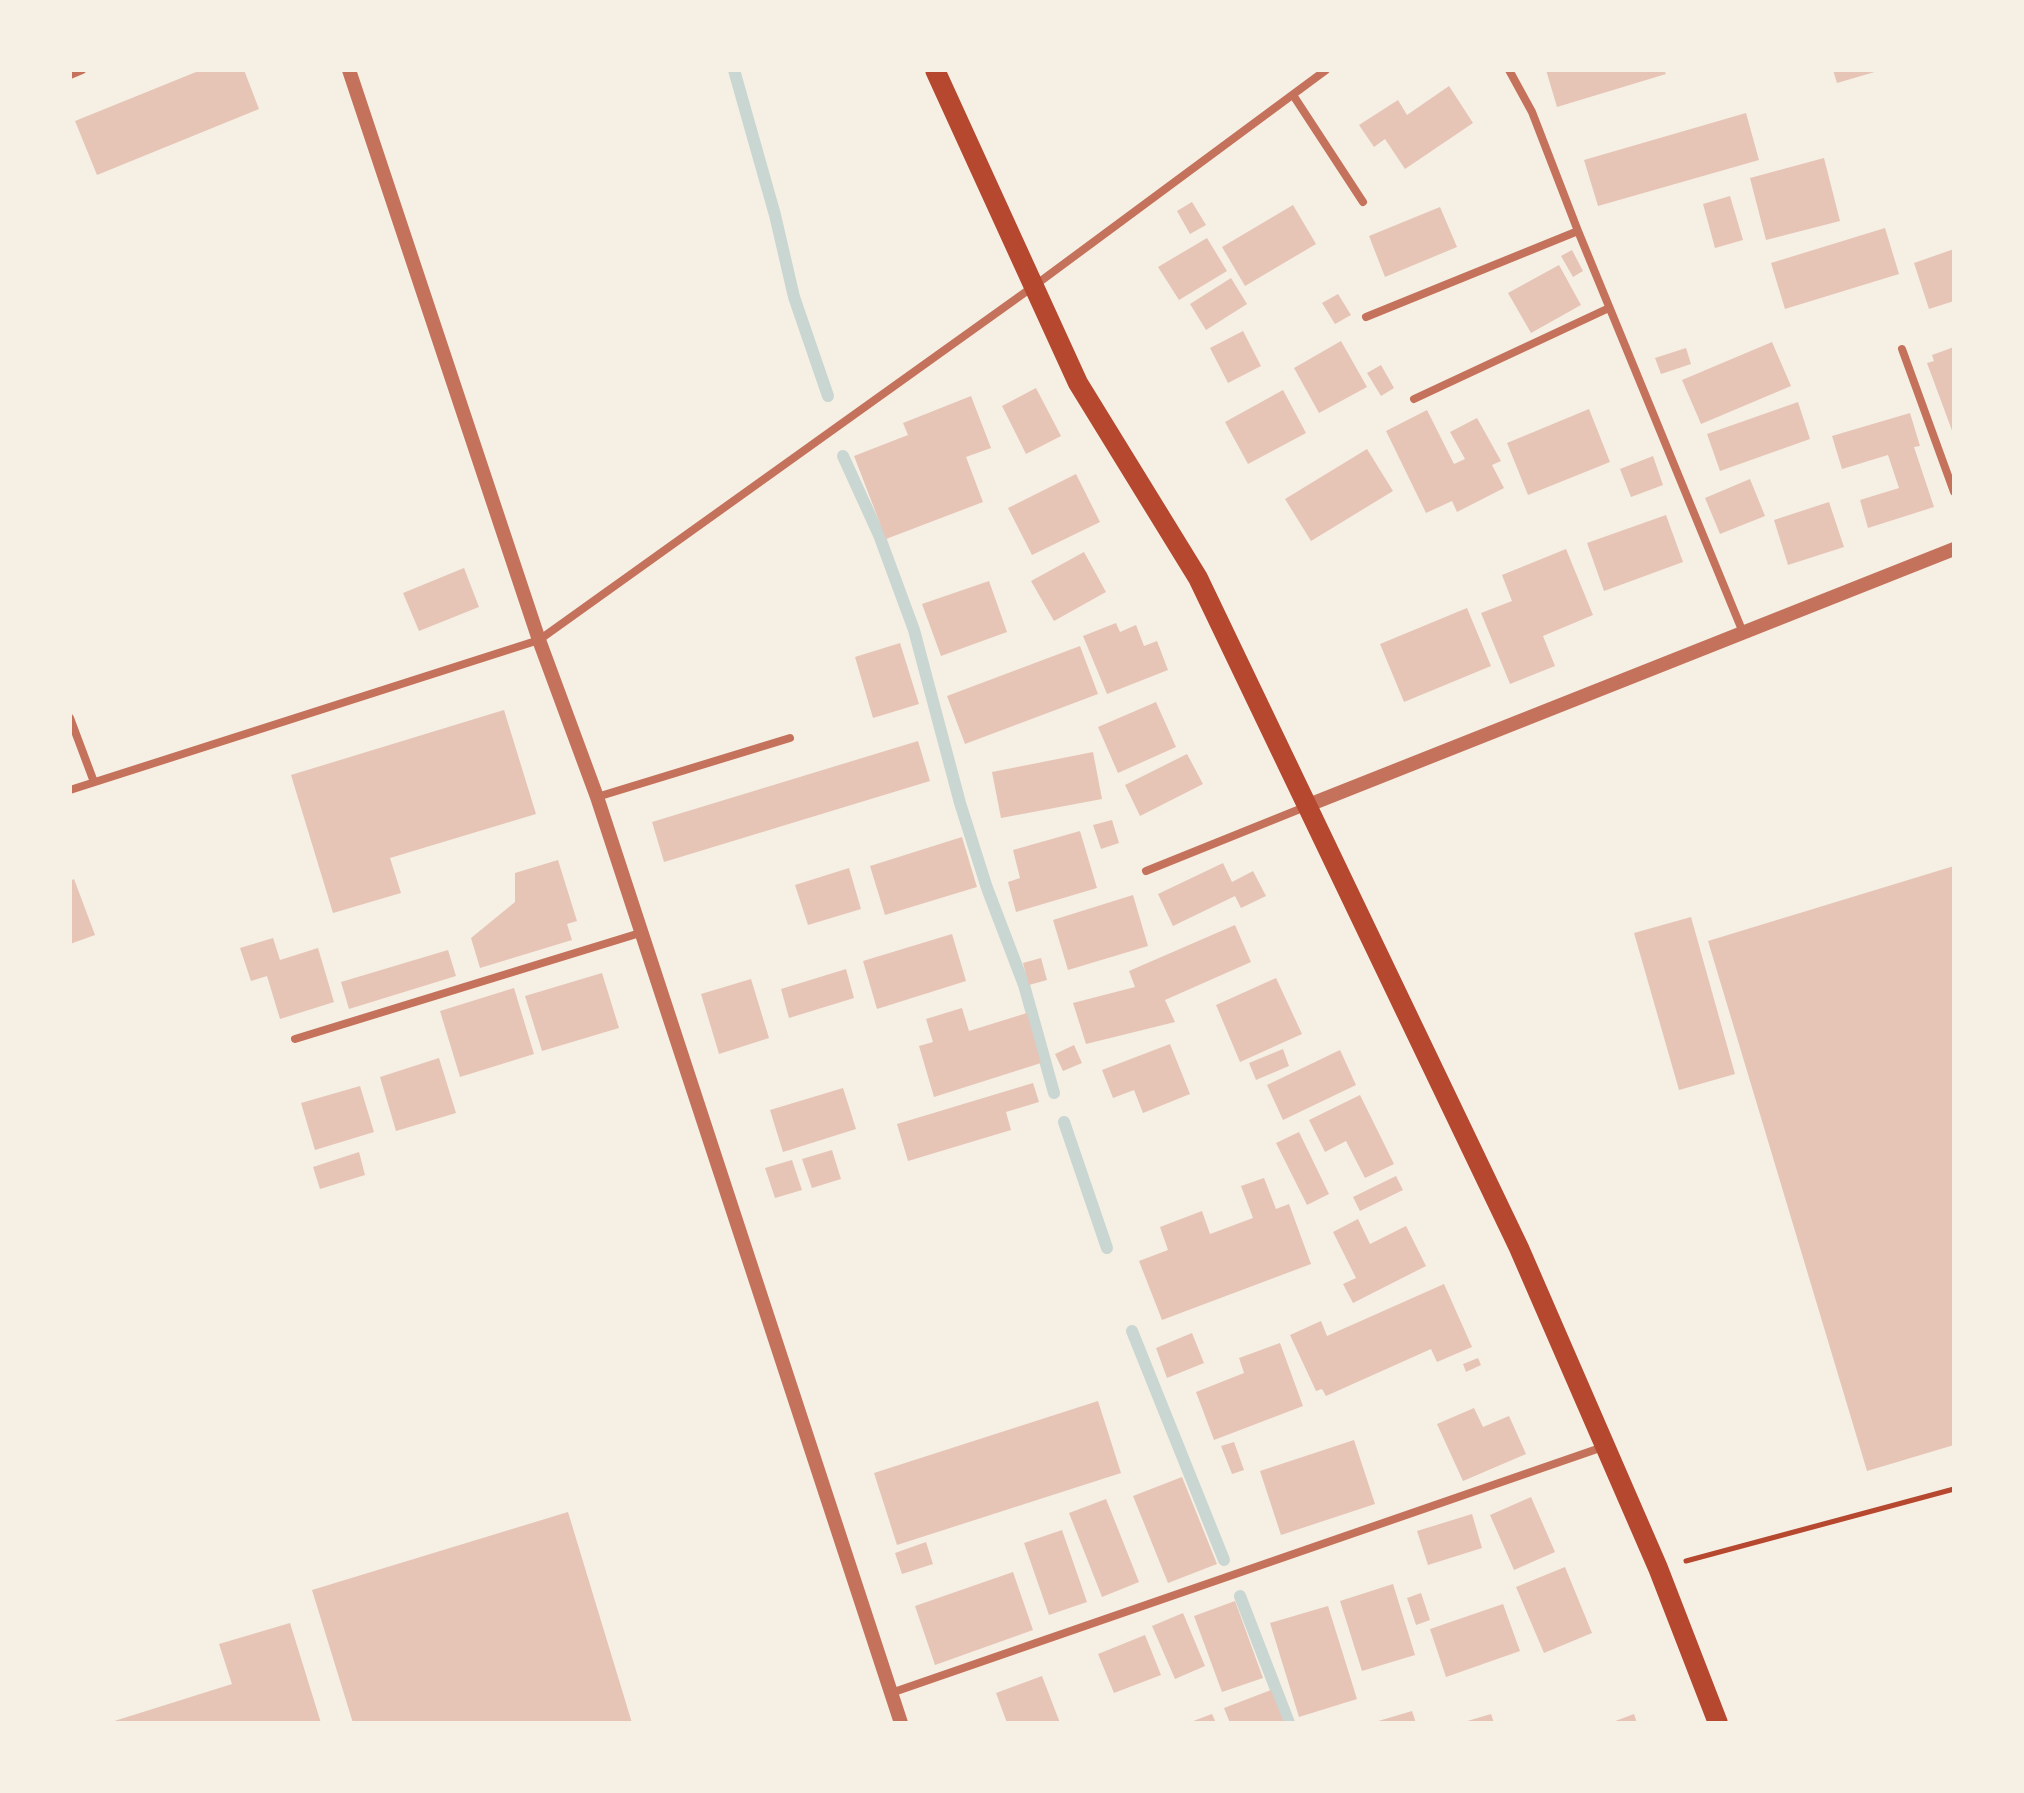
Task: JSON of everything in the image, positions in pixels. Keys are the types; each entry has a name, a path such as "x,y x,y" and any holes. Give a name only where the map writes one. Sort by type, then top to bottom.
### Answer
{"main road":[{"path":"935,70 1078,383 1198,578 1519,1248 1658,1568 1718,1723"}],"street":[{"path":"70,75 82,70"},
{"path":"349,70 539,640 597,797 901,1723"},
{"path":"70,790 539,640 1034,286 1326,70"},
{"path":"1509,70 1532,112 1742,630"},
{"path":"1293,95 1363,202"},
{"path":"1366,317 1578,231"},
{"path":"1414,399 1609,308"},
{"path":"1902,349 1954,492"},
{"path":"1146,871 1742,630 1954,549"},
{"path":"70,718 94,782"},
{"path":"597,797 790,738"},
{"path":"295,1039 640,933"},
{"path":"891,1693 1603,1447"}],"path":[{"path":"1658,1568 1954,1489"}],"building":[{"path":"201,70 244,70 259,109 97,175 75,121"},
{"path":"1546,70 1664,70 1666,74 1557,107"},
{"path":"1833,70 1878,70 1878,71 1837,83"},
{"path":"1449,86 1473,123 1405,169 1385,139 1374,147 1359,125 1398,100 1407,115"},
{"path":"1746,113 1759,160 1598,206 1584,160"},
{"path":"1824,158 1840,221 1766,240 1750,178"},
{"path":"1730,196 1743,240 1715,248 1703,204"},
{"path":"1192,202 1206,225 1190,234 1177,211"},
{"path":"1293,205 1316,244 1245,286 1222,247"},
{"path":"1440,207 1457,247 1385,277 1369,236"},
{"path":"1885,228 1899,274 1785,309 1771,263"},
{"path":"1207,238 1227,271 1179,300 1158,267"},
{"path":"1954,249 1954,301 1929,309 1914,263"},
{"path":"1572,250 1583,271 1573,277 1561,256"},
{"path":"1559,265 1581,305 1531,333 1508,293"},
{"path":"1231,278 1247,304 1206,330 1190,304"},
{"path":"1338,294 1351,315 1335,324 1322,303"},
{"path":"1243,331 1261,366 1228,383 1210,348"},
{"path":"1341,341 1367,387 1319,413 1294,368"},
{"path":"1772,342 1791,386 1701,424 1682,380"},
{"path":"1954,347 1954,436 1927,363 1934,361 1932,355"},
{"path":"1686,348 1691,364 1661,374 1655,358"},
{"path":"1381,365 1394,388 1381,396 1367,373"},
{"path":"1036,388 1061,436 1026,454 1002,406"},
{"path":"1283,390 1306,433 1248,464 1225,422"},
{"path":"971,396 991,448 966,457 983,502 886,539 854,456 908,435 903,423"},
{"path":"1798,402 1810,439 1720,471 1707,434"},
{"path":"1589,409 1610,462 1528,495 1507,443"},
{"path":"1427,410 1454,464 1465,459 1450,432 1477,418 1501,461 1492,465 1504,488 1457,512 1452,501 1426,513 1386,431"},
{"path":"1910,413 1920,446 1914,447 1934,507 1868,528 1860,500 1899,488 1888,455 1842,469 1832,436"},
{"path":"1367,449 1393,491 1311,541 1285,499"},
{"path":"1653,456 1663,485 1631,497 1620,469"},
{"path":"1076,474 1100,522 1032,555 1008,508"},
{"path":"1750,479 1765,516 1720,534 1705,498"},
{"path":"1829,502 1844,547 1788,565 1774,520"},
{"path":"1666,515 1683,562 1604,591 1587,543"},
{"path":"1566,549 1593,615 1543,636 1555,666 1510,684 1481,613 1512,601 1502,575"},
{"path":"1084,552 1106,592 1054,621 1031,581"},
{"path":"464,568 479,607 419,631 403,593"},
{"path":"989,581 1007,632 941,656 922,604"},
{"path":"1467,608 1491,666 1404,702 1380,644"},
{"path":"1116,623 1120,632 1136,625 1144,646 1157,641 1168,670 1107,694 1083,636"},
{"path":"900,643 919,704 873,718 855,657"},
{"path":"1080,646 1098,694 965,744 947,696"},
{"path":"1156,702 1176,747 1118,773 1098,727"},
{"path":"504,710 536,814 390,858 401,893 333,913 291,775"},
{"path":"918,741 930,781 664,862 652,822"},
{"path":"1093,752 1102,799 1001,818 992,772"},
{"path":"1187,754 1203,784 1140,816 1125,785"},
{"path":"1112,820 1119,843 1101,849 1093,825"},
{"path":"1080,831 1097,888 1016,912 1008,882 1020,878 1013,850"},
{"path":"962,837 977,887 885,915 870,866"},
{"path":"558,860 577,921 567,924 572,940 480,968 471,938 515,902 515,873"},
{"path":"1223,863 1232,882 1253,871 1266,896 1241,908 1235,896 1173,926 1158,894"},
{"path":"1954,866 1954,1445 1867,1471 1708,941"},
{"path":"849,868 861,909 808,925 795,885"},
{"path":"74,879 95,935 70,944 70,881"},
{"path":"1133,895 1148,946 1068,970 1053,920"},
{"path":"1691,917 1735,1074 1679,1090 1634,933"},
{"path":"1235,925 1251,962 1165,1000 1175,1022 1086,1044 1073,1003 1135,987 1129,971"},
{"path":"952,934 966,981 877,1009 863,961"},
{"path":"273,938 280,960 318,948 334,1002 280,1019 267,976 251,981 240,948"},
{"path":"448,950 456,976 349,1009 341,982"},
{"path":"1041,958 1047,980 1029,985 1023,963"},
{"path":"846,969 854,998 789,1018 781,989"},
{"path":"602,973 619,1028 542,1051 525,996"},
{"path":"1276,978 1302,1034 1240,1062 1216,1005"},
{"path":"751,979 769,1038 719,1054 701,994"},
{"path":"514,988 534,1054 460,1077 440,1011"},
{"path":"962,1008 969,1031 1027,1013 1041,1063 934,1097 919,1046 933,1042 926,1019"},
{"path":"1170,1044 1190,1094 1143,1113 1134,1090 1113,1098 1102,1070"},
{"path":"1074,1045 1082,1063 1063,1071 1055,1054"},
{"path":"1283,1049 1289,1066 1256,1080 1249,1063"},
{"path":"1340,1050 1356,1085 1283,1120 1267,1085"},
{"path":"439,1058 456,1113 396,1131 380,1077"},
{"path":"1033,1083 1039,1102 1006,1112 1011,1130 908,1161 897,1124"},
{"path":"360,1086 374,1132 315,1150 301,1103"},
{"path":"843,1088 856,1129 783,1152 770,1110"},
{"path":"1360,1095 1394,1164 1365,1178 1346,1141 1325,1152 1309,1120"},
{"path":"1299,1132 1329,1194 1307,1205 1276,1143"},
{"path":"832,1150 841,1179 812,1188 802,1159"},
{"path":"359,1152 365,1175 320,1189 313,1167"},
{"path":"792,1160 802,1190 775,1198 765,1168"},
{"path":"1396,1176 1403,1190 1360,1211 1353,1197"},
{"path":"1264,1178 1276,1209 1289,1204 1311,1264 1162,1320 1139,1261 1168,1250 1160,1227 1202,1211 1210,1234 1253,1218 1241,1186"},
{"path":"1358,1219 1370,1244 1406,1226 1426,1266 1353,1303 1343,1284 1356,1278 1333,1232"},
{"path":"1444,1284 1472,1347 1437,1362 1431,1349 1326,1396 1322,1389 1316,1391 1290,1335 1321,1321 1327,1336"},
{"path":"1192,1333 1204,1363 1167,1378 1156,1348"},
{"path":"1280,1343 1303,1406 1214,1440 1196,1392 1244,1373 1239,1358"},
{"path":"1478,1358 1481,1365 1466,1372 1463,1364"},
{"path":"1098,1401 1121,1473 897,1545 874,1473"},
{"path":"1474,1408 1483,1427 1509,1416 1526,1454 1463,1481 1437,1424"},
{"path":"1354,1440 1375,1504 1281,1535 1260,1471"},
{"path":"1234,1442 1244,1470 1232,1474 1221,1446"},
{"path":"1182,1477 1217,1564 1168,1583 1133,1496"},
{"path":"1531,1497 1555,1552 1514,1570 1490,1515"},
{"path":"1106,1499 1139,1582 1102,1597 1069,1513"},
{"path":"568,1512 632,1723 353,1723 312,1590"},
{"path":"1472,1514 1482,1548 1428,1565 1417,1531"},
{"path":"1062,1530 1087,1602 1049,1615 1024,1543"},
{"path":"926,1542 933,1564 902,1574 895,1553"},
{"path":"1565,1567 1592,1633 1544,1653 1516,1587"},
{"path":"1013,1572 1033,1630 935,1665 915,1606"},
{"path":"1393,1584 1415,1655 1362,1671 1340,1601"},
{"path":"1421,1593 1430,1620 1416,1625 1407,1598"},
{"path":"1235,1601 1263,1678 1222,1692 1194,1616"},
{"path":"1503,1604 1520,1651 1446,1677 1430,1629"},
{"path":"1328,1606 1357,1699 1299,1717 1270,1623"},
{"path":"1183,1613 1205,1666 1175,1679 1152,1626"},
{"path":"290,1623 321,1723 108,1723 232,1684 219,1644"},
{"path":"1145,1635 1161,1675 1114,1693 1098,1654"},
{"path":"1042,1676 1060,1723 1007,1723 996,1693"},
{"path":"1271,1690 1284,1723 1230,1723 1224,1708"},
{"path":"1412,1711 1416,1723 1375,1722"},
{"path":"1212,1714 1216,1723 1188,1723"},
{"path":"1491,1714 1494,1723 1464,1723 1464,1722"},
{"path":"1634,1714 1637,1723 1610,1723"}],"waterway":[{"path":"734,70 775,215 794,297 828,396"},
{"path":"843,456 879,535 914,630 960,803 987,888 1024,985 1054,1093"},
{"path":"1064,1122 1107,1248"},
{"path":"1132,1331 1224,1560"},
{"path":"1240,1596 1289,1723"}]}
